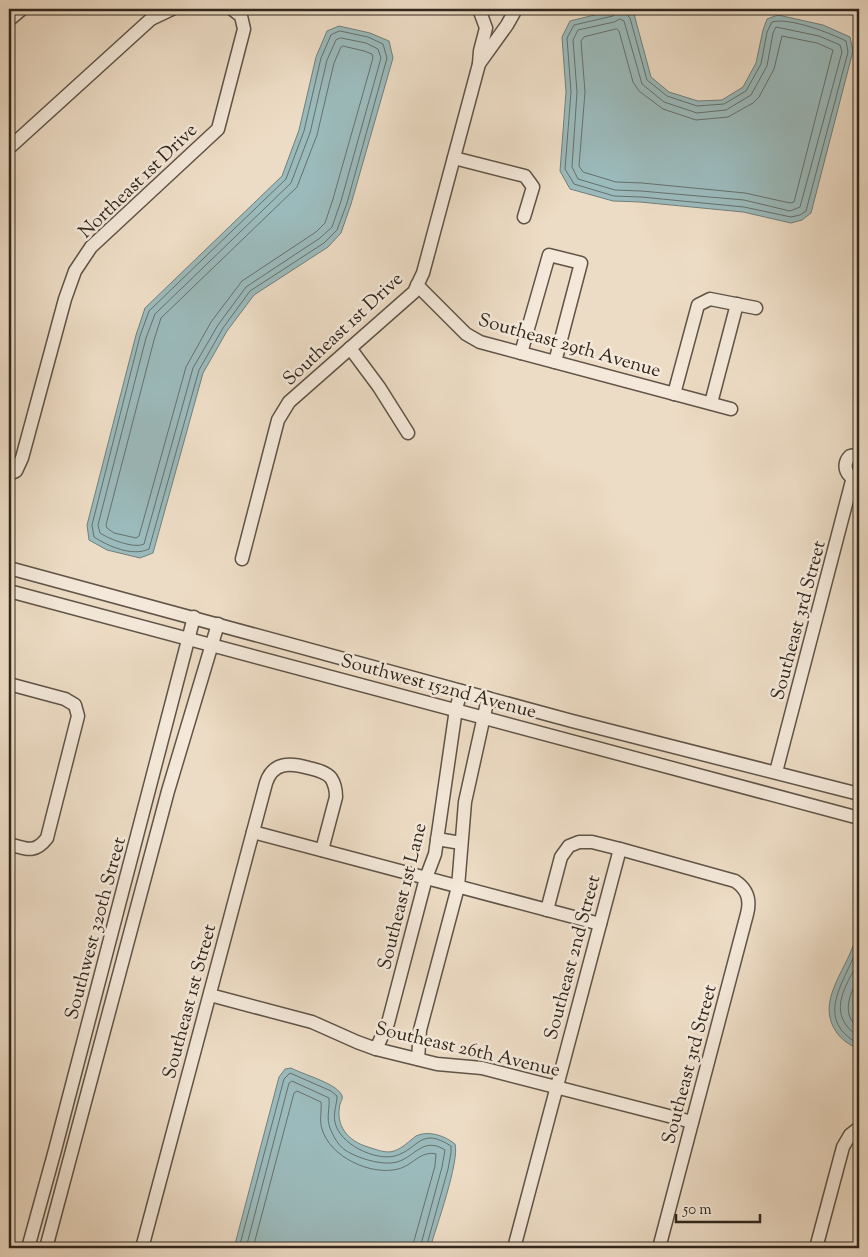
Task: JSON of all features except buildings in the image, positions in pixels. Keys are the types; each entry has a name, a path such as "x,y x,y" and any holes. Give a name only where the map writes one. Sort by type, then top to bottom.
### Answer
{"street":[{"path":"9,20 22,9"},
{"path":"9,148 151,19 172,9"},
{"name":"Northeast 1st Drive","path":"12,473 22,458 65,299 75,271 91,247 218,129 244,29 241,16 232,9"},
{"path":"479,9 486,28 501,33"},
{"name":"Southeast 1st Drive","path":"479,64 516,9"},
{"name":"Southeast 1st Drive","path":"242,559 278,420 289,402 414,292 424,273 479,64 486,28"},
{"path":"454,158 525,176 533,187 524,217"},
{"path":"521,353 549,255 582,263 555,362"},
{"name":"Southeast 29th Avenue","path":"418,285 466,334 480,342 731,409"},
{"path":"674,394 698,305 710,298 756,308"},
{"path":"710,403 736,304"},
{"path":"350,348 379,387 408,433"},
{"path":"856,478 847,473 845,462 850,456 859,454"},
{"name":"Southeast 3rd Street","path":"776,772 856,478"},
{"name":"Southwest 152nd Avenue","path":"9,568 488,698 859,794"},
{"name":"Southwest 152nd Avenue","path":"9,591 483,716 859,818"},
{"name":"Southwest 320th Street","path":"28,1248 190,639 194,617"},
{"name":"Southwest 320th Street","path":"46,1248 168,791 218,624"},
{"path":"9,684 65,699 75,705 78,716 47,838 41,846 30,850 9,844"},
{"name":"Southeast 1st Lane","path":"376,1048 388,1023 434,854 456,709 461,690"},
{"path":"418,1059 420,1030 458,887 465,802 488,698"},
{"name":"Southeast 1st Street","path":"142,1248 268,778 277,767 289,764 298,765 324,772 331,778 336,789 336,797 322,850"},
{"path":"253,832 600,924"},
{"path":"437,840 461,843"},
{"path":"547,910 561,857 569,846 586,842 620,849"},
{"name":"Southeast 3rd Street","path":"620,849 735,880 744,889 748,897 749,907 659,1248"},
{"name":"Southeast 2nd Street","path":"514,1248 620,849"},
{"name":"Southeast 26th Avenue","path":"210,995 312,1022 357,1042 376,1048 437,1064 482,1068 692,1122"},
{"path":"816,1248 843,1147 847,1138 856,1130"}],"water":[{"path":"619,9 628,9 634,14 651,77 669,92 698,101 722,100 743,87 756,63 767,19 778,15 823,25 850,37 853,51 811,213 802,220 791,223 743,212 613,201 570,189 560,171 566,92 562,37 570,21"},
{"path":"339,26 370,33 389,41 393,58 341,233 328,247 254,295 227,331 203,373 153,553 140,558 107,550 89,540 87,525 136,335 145,308 282,176 299,130 316,57 327,31"},
{"path":"859,893 859,1049 841,1038 837,1033 831,1022 829,1010 834,988 854,943"},
{"path":"291,1068 338,1090 342,1097 339,1112 341,1126 354,1141 388,1152 400,1148 421,1134 442,1136 455,1144 456,1152 451,1179 430,1248 234,1248 279,1077 285,1069"}]}
